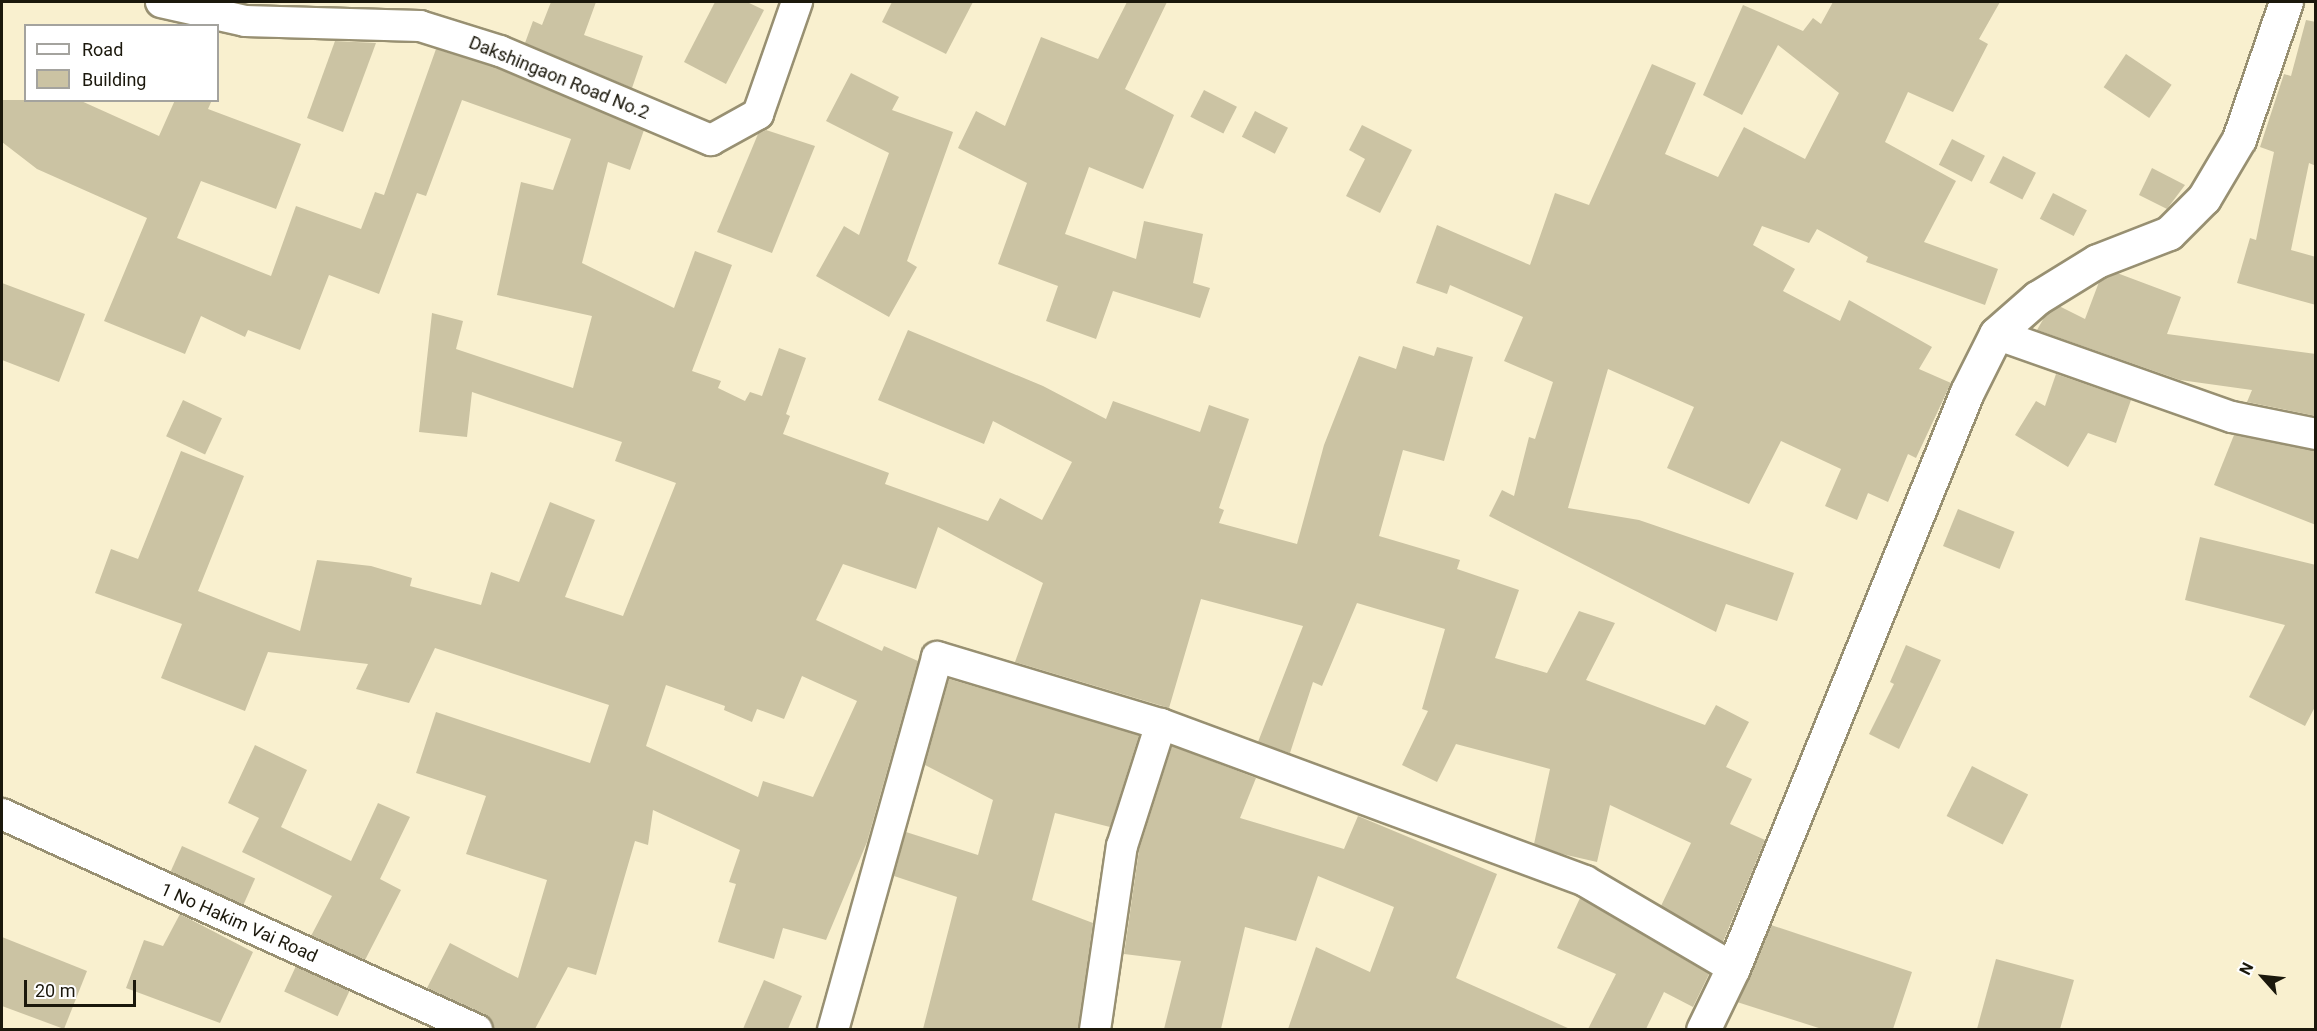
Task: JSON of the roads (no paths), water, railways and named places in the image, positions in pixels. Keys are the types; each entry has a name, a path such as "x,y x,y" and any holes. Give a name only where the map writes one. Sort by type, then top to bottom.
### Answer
{"street":[{"name":"Dakshingaon Road No.2","path":"161,2 245,21 420,26 500,51 711,140 758,114 797,2"},
{"path":"1703,1029 1733,969 1968,392 1996,334 2037,298 2097,261 2169,233 2204,198 2239,139 2286,2"},
{"path":"1996,334 2232,417 2316,434"},
{"path":"833,1029 937,657 1161,724 1586,881 1733,969"},
{"path":"1095,1029 1122,846 1161,724"},
{"name":"1 No Hakim Vai Road","path":"2,814 477,1029"}]}
